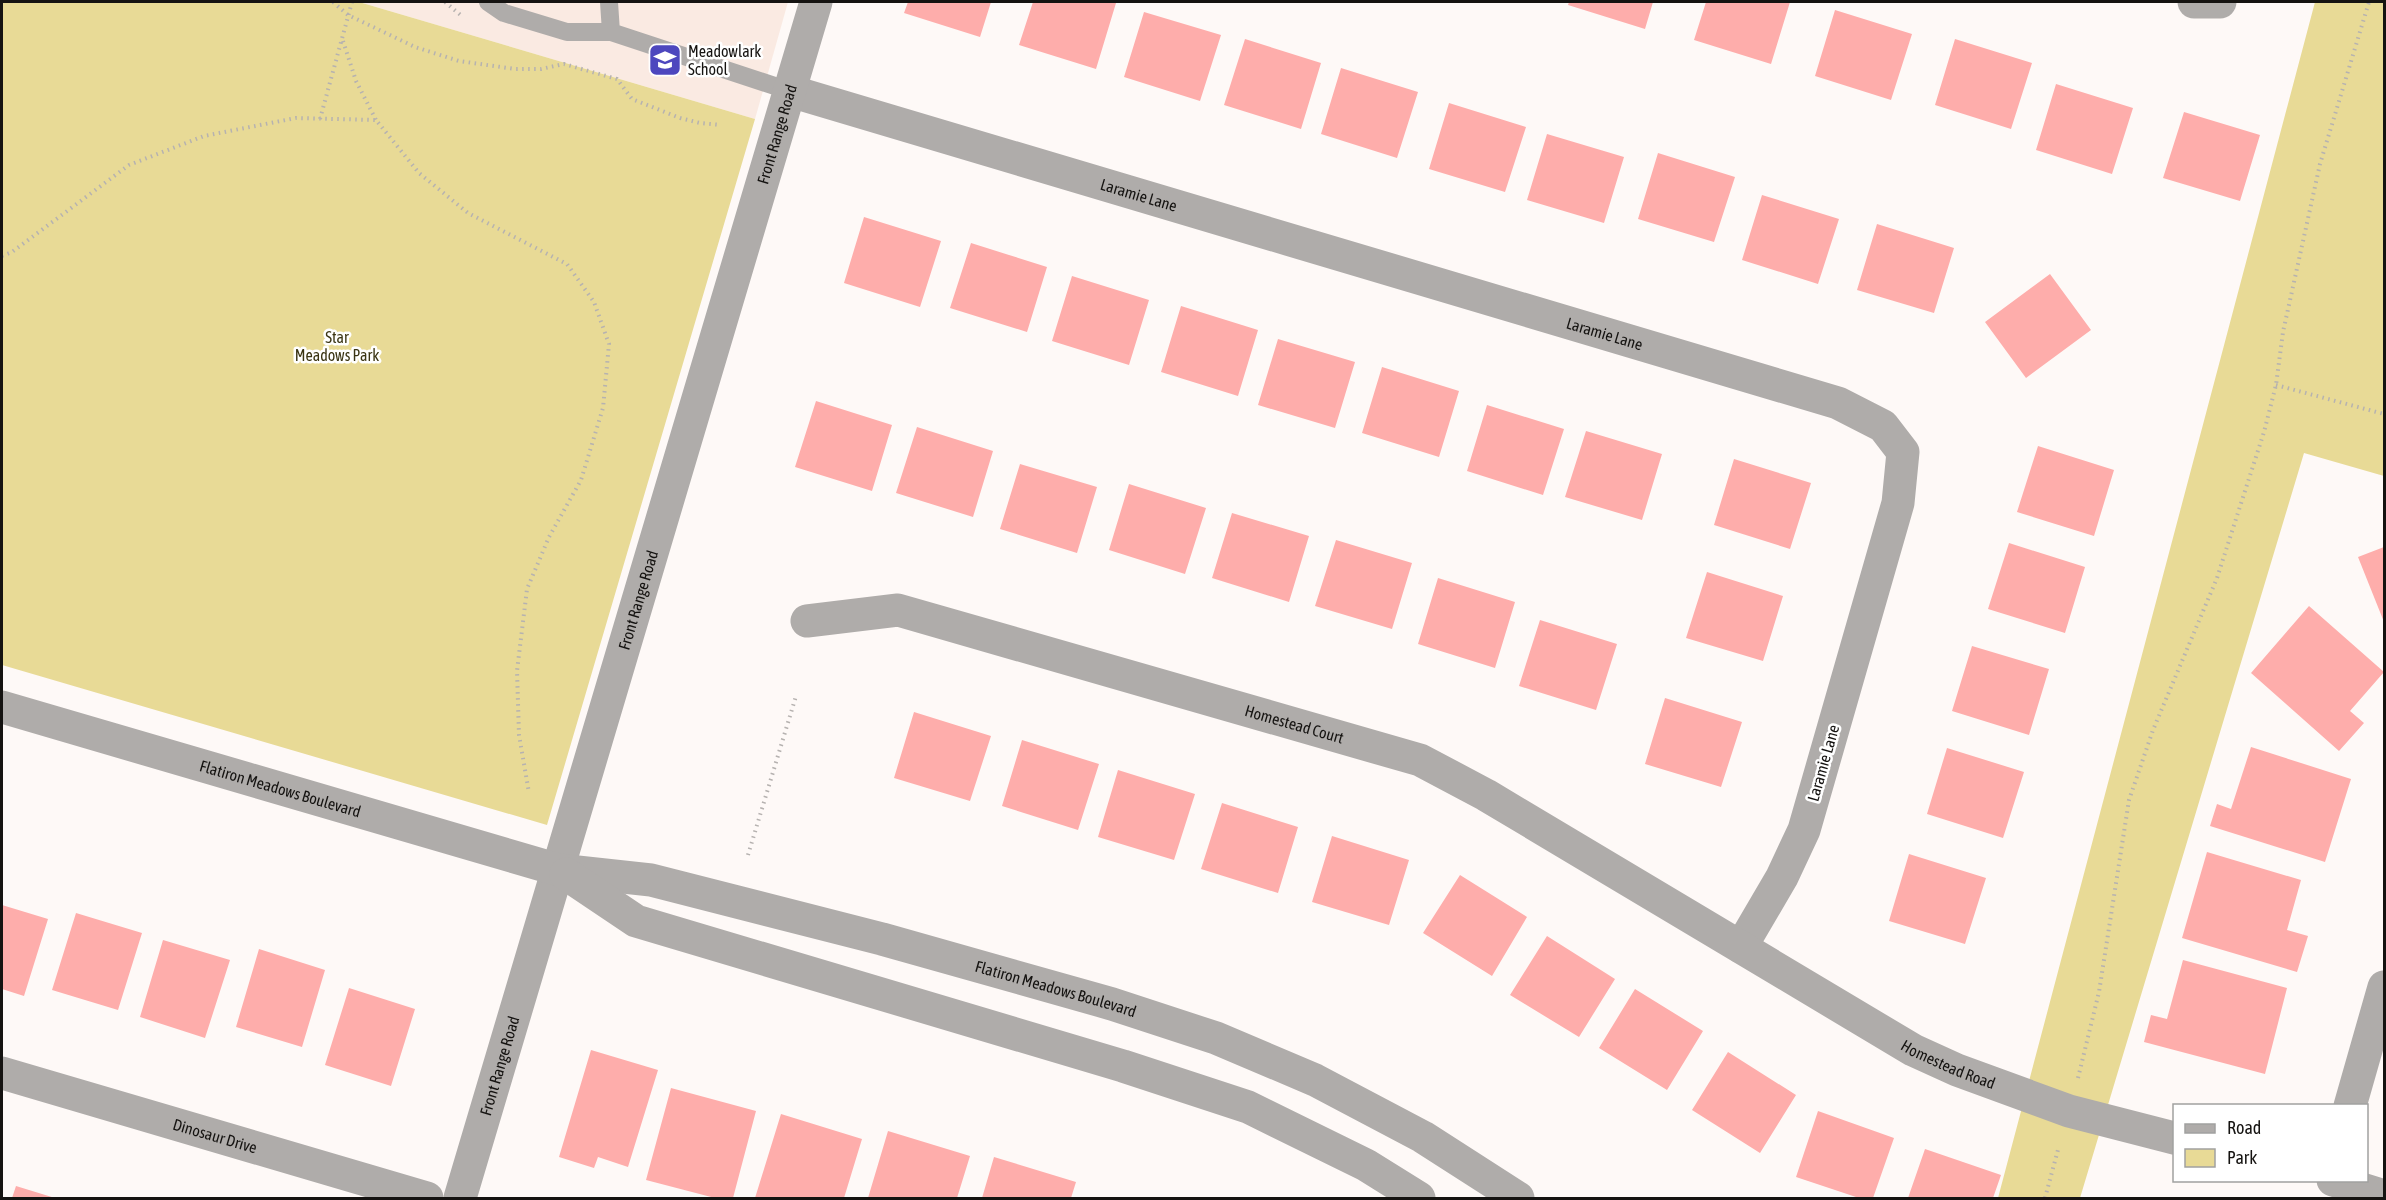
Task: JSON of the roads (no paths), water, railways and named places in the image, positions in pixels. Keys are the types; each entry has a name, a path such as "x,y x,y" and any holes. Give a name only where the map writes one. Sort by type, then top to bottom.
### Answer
{"street":[{"name":"Front Range Road","path":"460,1198 560,870 816,2"},
{"path":"2194,2 2220,2"},
{"name":"Laramie Lane","path":"790,91 1838,403 1883,426 1903,452 1898,502 1804,830 1782,877 1741,947"},
{"name":"Homestead Court","path":"807,621 898,610 1420,759 1486,795 1741,947"},
{"name":"Flatiron Meadows Boulevard","path":"2,707 560,870 651,880 871,936 1112,1004 1216,1038 1315,1080 1424,1137 1518,1198"},
{"name":"Flatiron Meadows Boulevard","path":"560,870 636,921 1123,1066 1248,1107 1366,1165 1419,1198"},
{"name":"Homestead Road","path":"1741,947 1912,1050 1957,1070 2069,1111 2173,1137"},
{"path":"2350,1104 2385,987"},
{"name":"Dinosaur Drive","path":"2,1073 427,1198"},
{"path":"2322,1198 2326,1182"},
{"path":"2340,1182 2385,1196"}],"lane":[{"path":"488,2 504,13 567,32 611,32 790,91"},
{"path":"609,2 611,32"}],"place":[{"name":"Meadowlark School","path":"665,60"}],"park label":[{"name":"Star Meadows Park","path":"337,346"}]}
